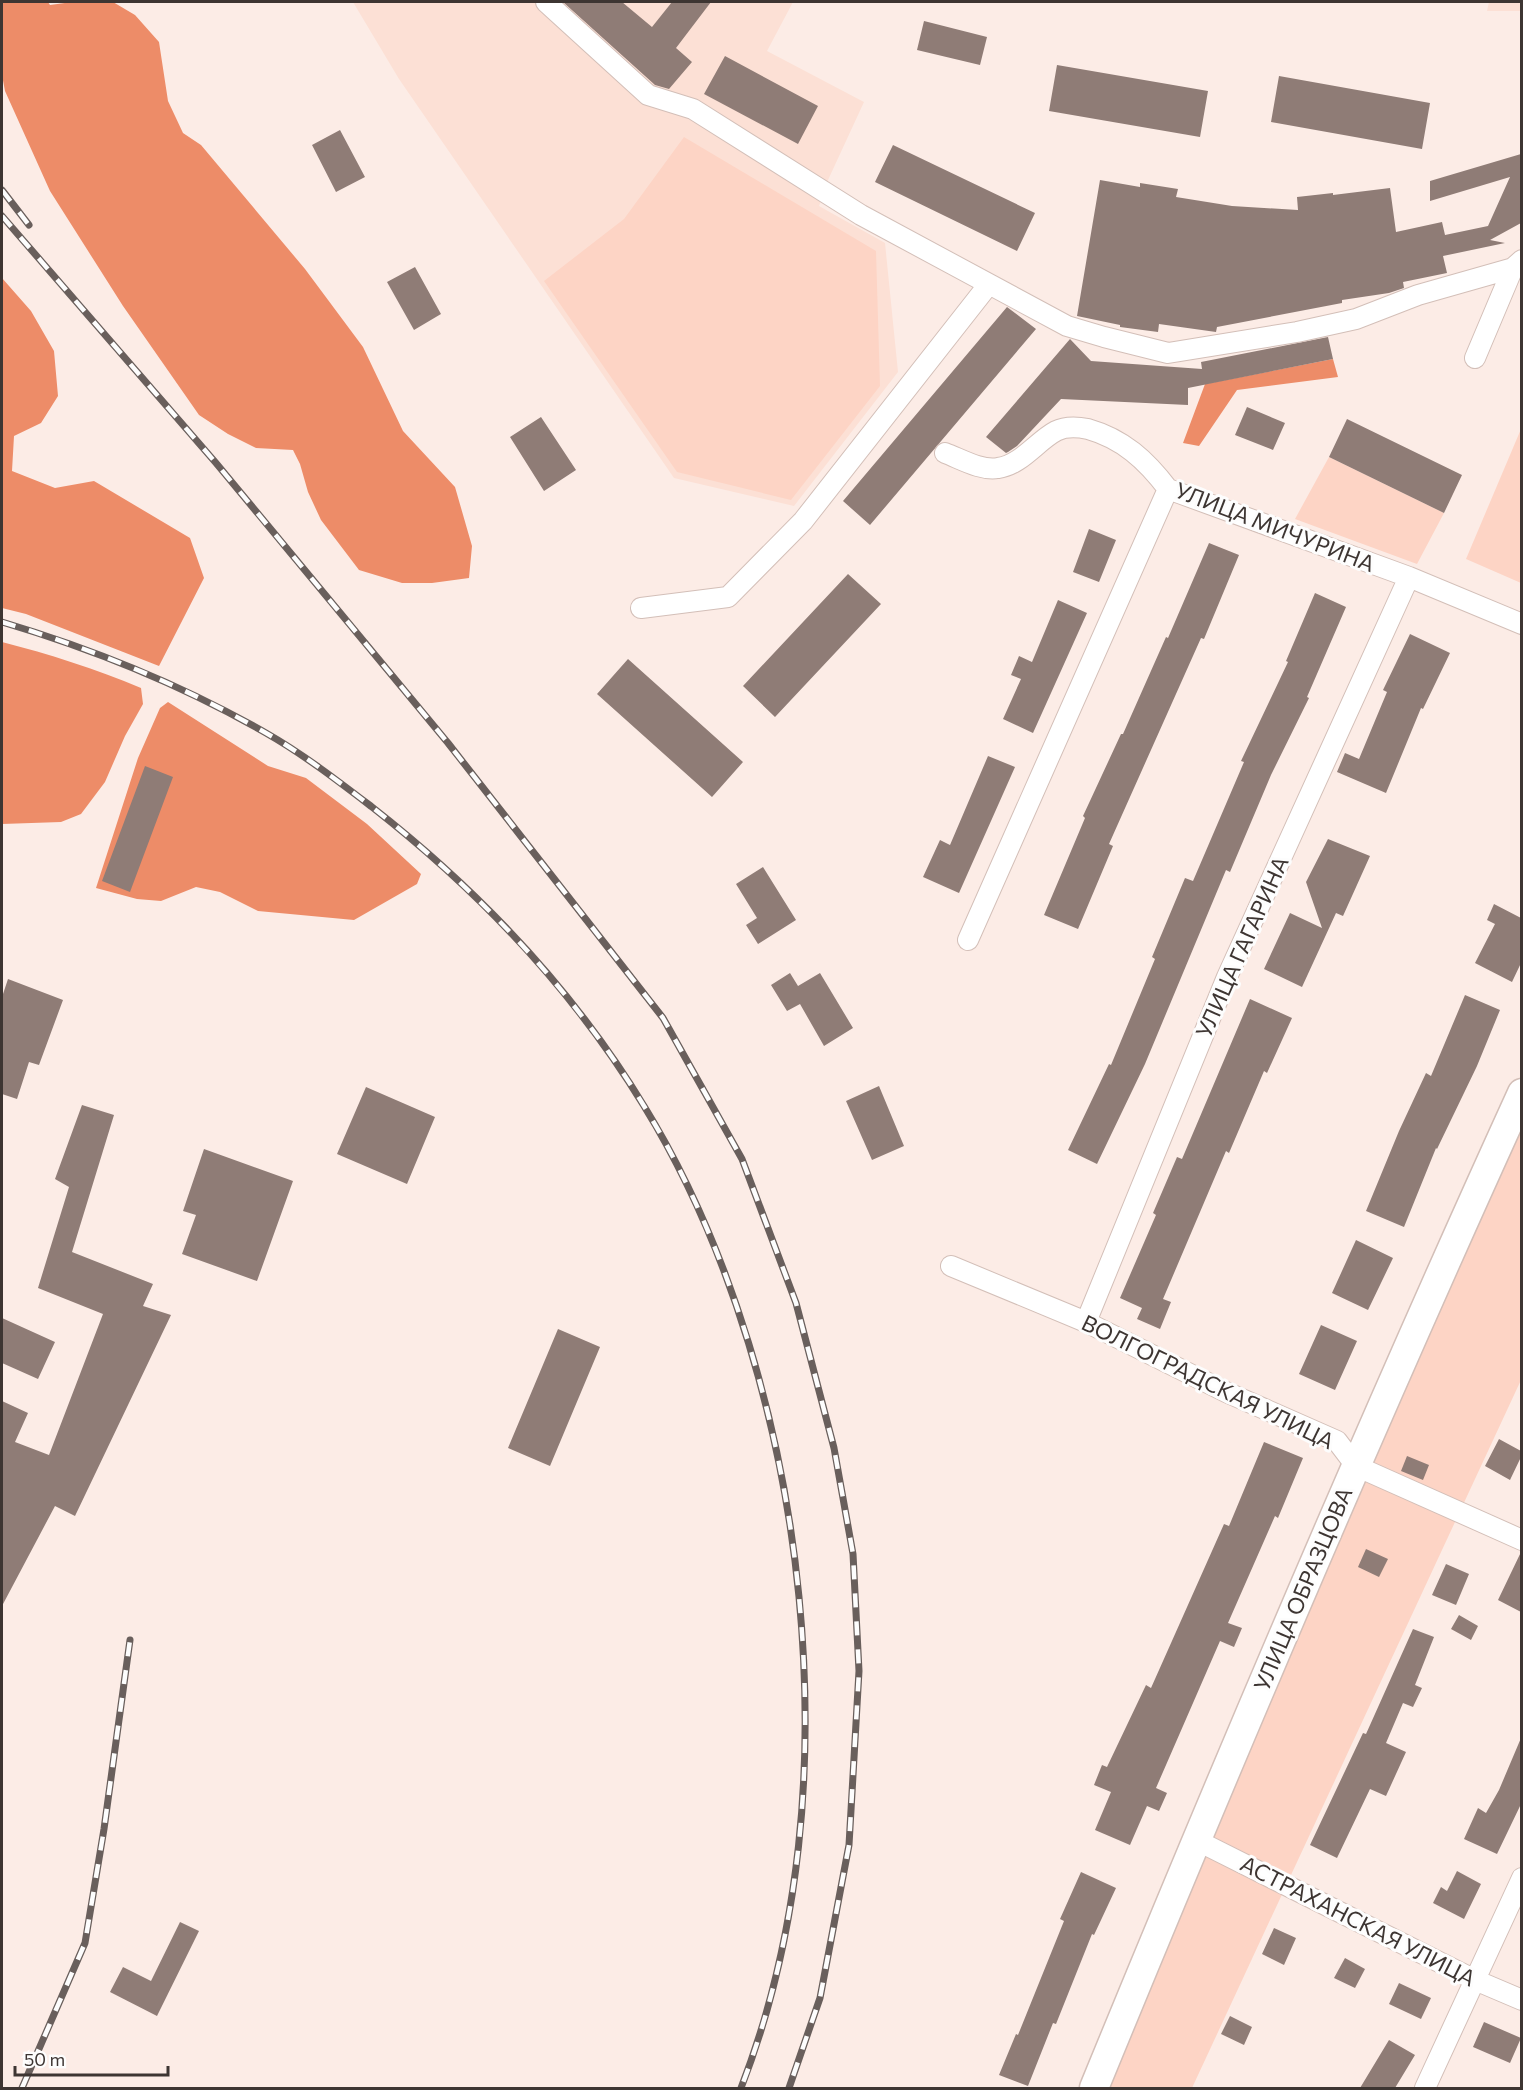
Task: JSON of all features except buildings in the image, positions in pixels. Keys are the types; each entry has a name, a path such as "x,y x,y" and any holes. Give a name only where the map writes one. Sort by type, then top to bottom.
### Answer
{"street":[{"path":"546,2 648,94 693,109 861,215 1067,326 1168,353 1262,339 1356,319 1418,295 1517,264"},
{"path":"1475,358 1517,264"},
{"path":"642,608 728,597 808,515 989,284"},
{"name":"УЛИЦА МИЧУРИНА","path":"945,453 978,466 998,468 1014,462 1058,430 1077,427 1107,434 1154,470 1168,489 1409,577 1521,624"},
{"path":"968,940 1168,489"},
{"name":"УЛИЦА ГАГАРИНА","path":"1086,1322 1227,977 1409,577"},
{"name":"УЛИЦА ОБРАЗЦОВА","path":"1094,2088 1196,1840 1356,1466 1520,1098"},
{"name":"ВОЛГОГРАДСКАЯ УЛИЦА","path":"951,1266 1086,1322 1226,1392 1337,1441 1356,1466 1521,1540"},
{"name":"АСТРАХАНСКАЯ УЛИЦА","path":"1196,1840 1475,1980 1521,2000"},
{"path":"1425,2088 1521,1878"}],"shaded area":[{"path":"2,2 48,2 50,5 72,2 113,2 135,15 159,42 168,101 183,133 201,145 305,269 363,347 403,431 455,487 472,546 469,578 432,583 402,583 359,570 321,520 293,450 256,448 228,434 199,415 123,306 50,191 5,91 2,75"},
{"path":"353,2 793,2 767,51 864,102 828,180 819,206 885,243 898,372 794,506 674,478 399,79"},
{"path":"1489,2 1521,2 1521,11 1487,11"},
{"path":"684,137 876,251 880,386 791,500 677,472 544,281 624,219"},
{"path":"2,278 31,311 54,351 58,396 41,423 14,436 12,471 55,488 94,481 190,538 204,578 159,666 26,614 2,608"},
{"path":"1333,359 1338,377 1237,390 1199,446 1183,443 1205,384"},
{"path":"1521,429 1521,583 1466,559"},
{"path":"1329,457 1444,513 1417,564 1295,519"},
{"path":"2,642 72,662 141,688 143,704 125,736 105,782 81,814 61,822 2,824"},
{"path":"168,702 268,766 306,778 367,824 421,874 417,884 354,920 258,911 220,892 196,887 161,901 137,899 96,888 138,758 160,708"},
{"path":"1521,1093 1521,1380 1192,2088 1094,2088"}],"railway":[{"path":"2,190 29,225"},
{"path":"2,216 216,463 448,743 663,1018 742,1159 796,1303 834,1448 853,1554 859,1671 849,1845 820,1998 789,2088"},
{"path":"2,622 103,656 202,699 293,750 372,807 449,873 522,944 587,1022 617,1064 675,1161 703,1220 727,1280 766,1406 791,1534 804,1659 804,1784 790,1908 778,1969 741,2088"},
{"path":"22,2088 85,1943 104,1829 130,1640"}]}
